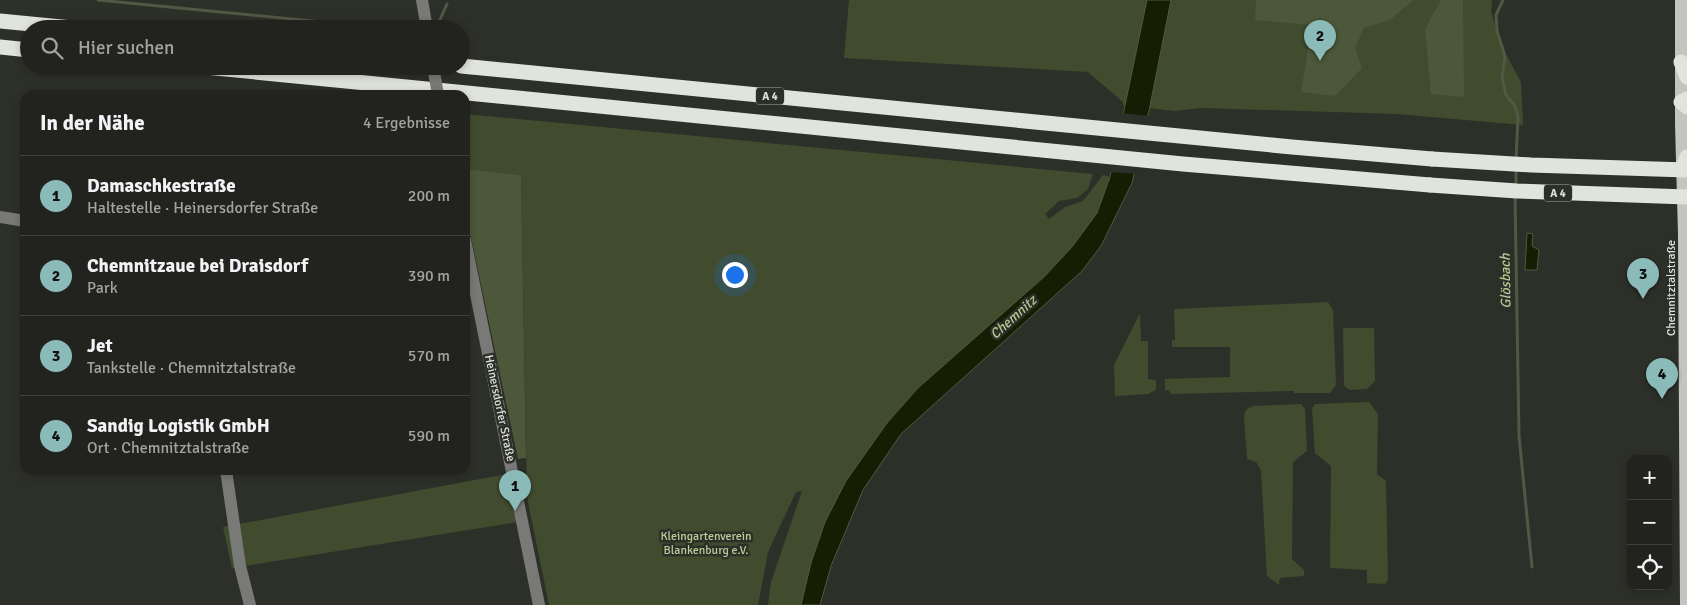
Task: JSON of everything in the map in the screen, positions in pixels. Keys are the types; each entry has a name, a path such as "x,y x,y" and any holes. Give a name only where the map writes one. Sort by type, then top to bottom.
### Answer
{"highway":[{"path":"0,21 20,23"},
{"path":"0,47 20,49"},
{"path":"1681,62 1687,77"},
{"name":"A 4","path":"470,67 1301,148 1541,165 1685,165"},
{"name":"A 4","path":"287,75 439,90"},
{"name":"A 4","path":"470,93 1182,164 1526,192 1687,197"}],"main road":[{"name":"Chemnitztalstraße","path":"1681,0 1681,62 1685,103 1686,605"}],"street":[{"path":"422,0 425,20"},
{"path":"435,75 437,90"},
{"path":"0,217 20,220"},
{"name":"Heinersdorfer Straße","path":"470,265 539,605"},
{"path":"227,475 235,534 245,589 250,605"}],"green space":[{"path":"849,0 1492,0 1491,12 1503,49 1521,82 1523,125 1396,114 1201,108 1174,111 1123,105 1123,102 1088,72 844,58"},
{"name":"Kleingartenverein Blankenburg e.V.","path":"470,114 1093,174 1088,189 1077,198 1059,201 1045,214 1049,219 1065,207 1083,201 1103,175 1110,177 1097,213 1072,247 1044,277 918,388 887,423 846,481 825,522 811,563 801,605 768,605 771,582 802,491 796,492 768,552 758,605 549,605 527,497 521,175 470,170"},
{"path":"1328,302 1333,310 1336,385 1330,393 1294,393 1294,391 1172,394 1165,390 1165,379 1230,377 1230,347 1172,347 1172,340 1175,340 1174,309"},
{"path":"1140,313 1141,341 1148,341 1148,379 1156,380 1156,390 1148,394 1115,396 1114,365"},
{"path":"1343,328 1374,328 1375,381 1367,389 1350,390 1344,386"},
{"path":"1369,402 1378,414 1377,474 1386,481 1388,580 1385,584 1367,583 1367,570 1330,568 1331,466 1315,453 1312,408 1315,404"},
{"path":"1301,404 1305,409 1307,451 1293,462 1292,559 1304,570 1304,576 1280,578 1279,585 1267,576 1261,470 1256,462 1247,459 1244,415 1246,410 1253,406"},
{"path":"507,474 518,522 232,568 223,527"}],"shaded area":[{"path":"1256,0 1413,0 1390,20 1364,28 1355,48 1362,68 1335,96 1301,92 1312,25 1255,20"},
{"path":"1441,0 1463,0 1464,97 1431,94 1425,29"},
{"path":"470,170 521,175 526,458 518,459 470,233"}],"water":[{"name":"Chemnitz","path":"1147,0 1171,0 1149,111 1132,183 1101,246 1082,271 901,434 863,490 831,566 820,605 801,605 811,563 825,522 846,481 887,423 918,388 1044,277 1072,247 1097,213 1110,177"},
{"path":"1527,233 1533,234 1532,246 1539,250 1537,270 1525,270"}],"pier":[{"path":"1121,113 1150,116 1137,174 1109,172"}],"waterway":[{"path":"98,0 301,20"},
{"name":"Glösbach","path":"1503,0 1496,15 1497,31 1505,56 1502,78 1506,95 1515,106 1518,117 1516,160"},
{"path":"440,20 447,4"},
{"name":"Glösbach","path":"1516,169 1516,187"},
{"name":"Glösbach","path":"1515,196 1519,436 1532,567"}],"place":[{"name":"Chemnitzaue bei Draisdorf","path":"1320,61"},
{"name":"Jet","path":"1643,299"},
{"name":"Sandig Logistik GmbH","path":"1662,399"},
{"name":"Damaschkestraße","path":"515,511"}]}
